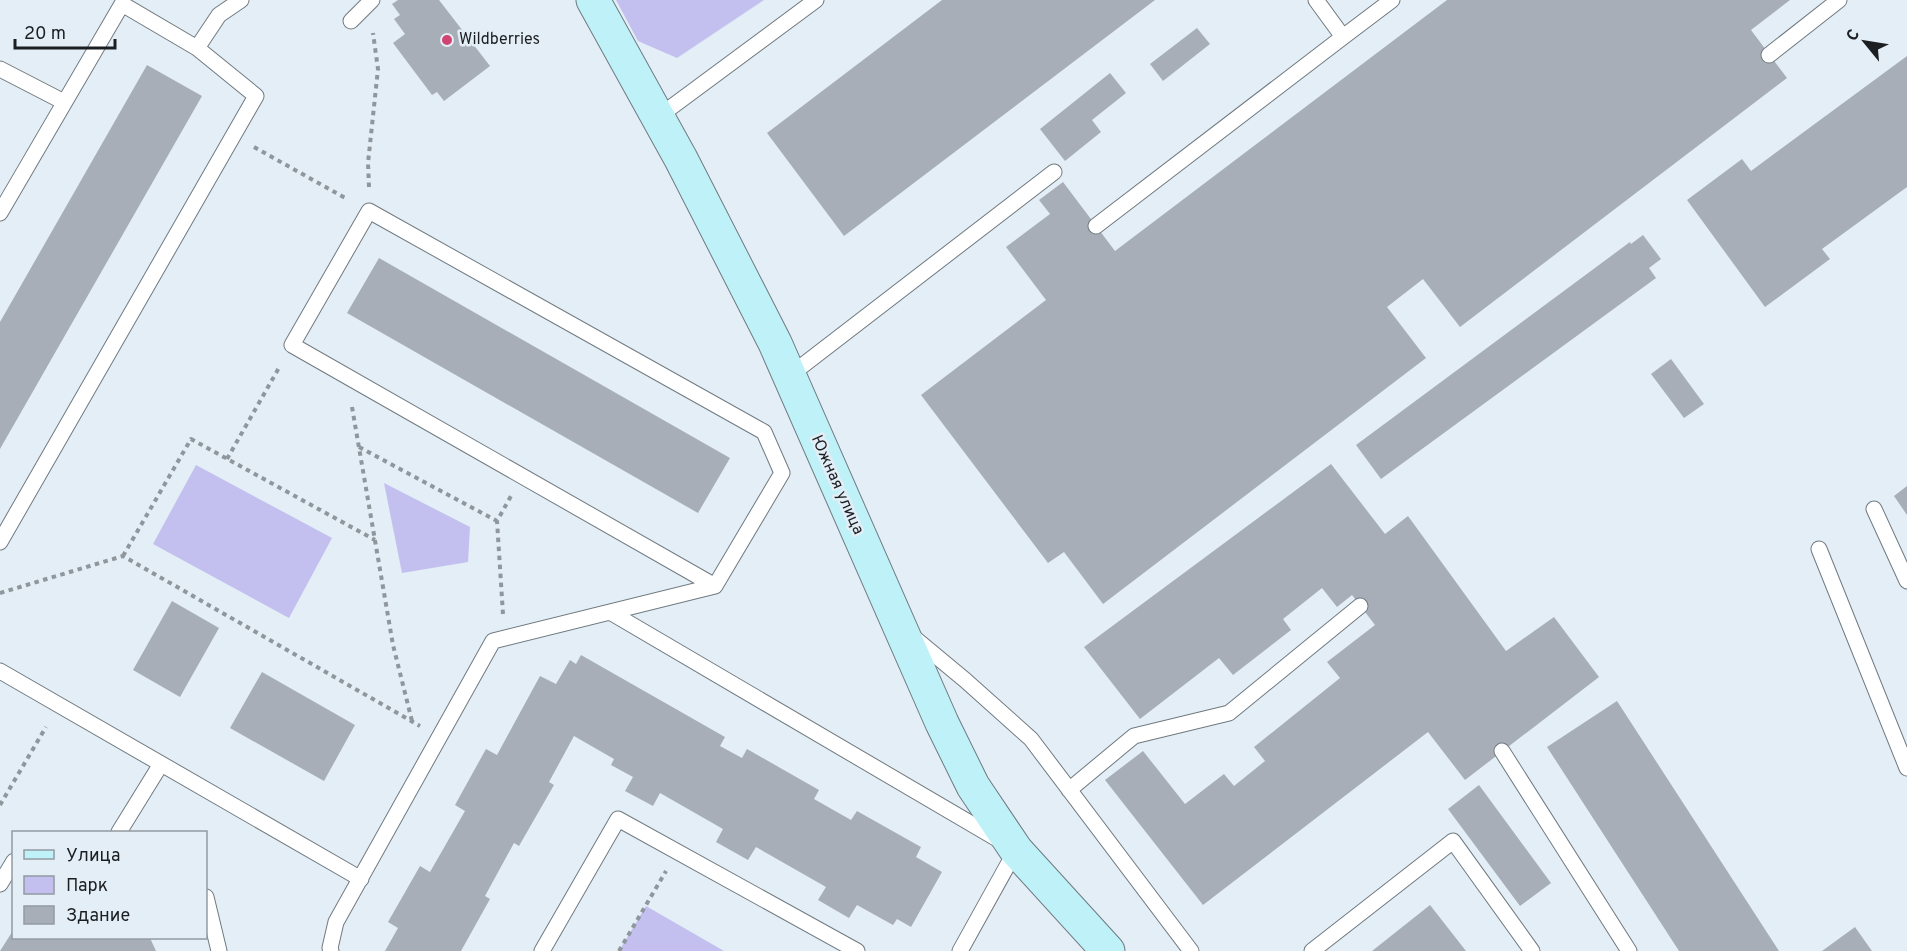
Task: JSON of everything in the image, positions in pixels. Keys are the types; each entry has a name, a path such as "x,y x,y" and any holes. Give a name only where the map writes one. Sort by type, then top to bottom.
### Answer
{"street":[{"name":"Южная улица","path":"593,0 658,117 775,344 942,723 974,786 1016,850 1108,951"}],"lane":[{"path":"197,48 219,15 241,0"},
{"path":"658,117 816,0"},
{"path":"1316,0 1343,37"},
{"path":"1096,226 1392,0"},
{"path":"1769,55 1839,0"},
{"path":"351,21 370,1"},
{"path":"0,213 122,4 197,48 256,96 0,542"},
{"path":"0,69 64,102"},
{"path":"789,376 1054,172"},
{"path":"331,951 336,922 493,641 715,586 782,473 764,432 369,211 292,345 715,586"},
{"path":"1874,509 1907,580"},
{"path":"1819,549 1907,768"},
{"path":"1070,790 1134,736 1229,713 1360,606"},
{"path":"610,612 1016,850 960,951"},
{"path":"899,625 965,680 1030,739 1191,951"},
{"path":"0,671 361,879"},
{"path":"1502,751 1629,951"},
{"path":"120,831 161,764"},
{"path":"542,951 618,819 857,951"},
{"path":"1312,951 1453,841 1532,951"},
{"path":"0,884 12,864"},
{"path":"207,901 219,951"}],"path":[{"path":"369,211 368,163 378,69 370,1"},
{"path":"234,135 369,211"},
{"path":"227,459 292,345"},
{"path":"346,376 393,645 412,722"},
{"path":"0,593 123,556 191,439 375,540"},
{"path":"359,447 497,521"},
{"path":"504,638 497,521 521,476"},
{"path":"123,556 439,737"},
{"path":"0,805 59,705"},
{"path":"619,951 677,851"}],"green space":[{"path":"616,0 764,0 677,58 638,41"},
{"path":"196,465 332,538 289,618 153,544"},
{"path":"384,483 470,527 468,562 402,573"},
{"path":"646,906 724,951 619,951"}],"building":[{"path":"398,0 439,0 490,66 444,101 437,92 432,95 393,43 405,34 394,19 400,15 392,4"},
{"path":"942,0 1155,0 844,236 767,133"},
{"path":"1447,0 1790,0 1751,30 1787,78 1460,327 1423,279 1387,307 1426,358 1103,604 1064,552 1048,563 921,395 1046,300 1006,247 1050,214 1039,200 1063,182 1115,251"},
{"path":"1197,28 1210,44 1163,81 1150,64"},
{"path":"1907,56 1907,187 1822,249 1830,259 1765,307 1687,200 1742,159 1751,171"},
{"path":"147,65 202,96 0,449 0,322"},
{"path":"1110,73 1126,93 1092,120 1101,132 1065,161 1040,129"},
{"path":"1643,235 1661,259 1649,268 1656,278 1381,479 1356,445 1630,242 1631,244"},
{"path":"379,258 730,458 698,513 347,313"},
{"path":"1671,359 1704,404 1684,418 1651,374"},
{"path":"1331,464 1385,534 1408,516 1506,651 1554,617 1599,677 1465,780 1428,732 1203,905 1105,780 1143,751 1185,804 1224,774 1234,786 1265,761 1254,747 1340,678 1327,662 1375,625 1352,595 1337,607 1322,588 1283,619 1291,630 1233,675 1219,658 1140,719 1084,647"},
{"path":"1907,486 1907,515 1894,496"},
{"path":"172,601 219,628 180,697 133,670"},
{"path":"581,655 725,737 720,746 742,758 747,749 819,790 814,799 851,820 857,811 921,847 916,857 942,872 911,927 897,919 893,925 857,905 849,918 818,900 826,887 756,847 748,860 716,842 723,829 660,793 653,806 625,791 633,777 611,765 614,759 574,736 549,782 554,785 519,846 514,843 485,896 490,899 461,951 385,951 398,928 388,922 420,866 430,872 465,811 455,805 486,749 497,755 540,676 556,684 570,660 576,664"},
{"path":"262,672 355,725 324,781 230,728"},
{"path":"1617,701 1779,951 1679,951 1547,747"},
{"path":"1479,785 1551,883 1520,906 1448,809"},
{"path":"1430,905 1466,951 1372,951"},
{"path":"1855,927 1872,951 1822,951"},
{"path":"12,932 12,939 150,939 156,951 0,951"}],"place":[{"name":"Wildberries","path":"447,40"}]}
